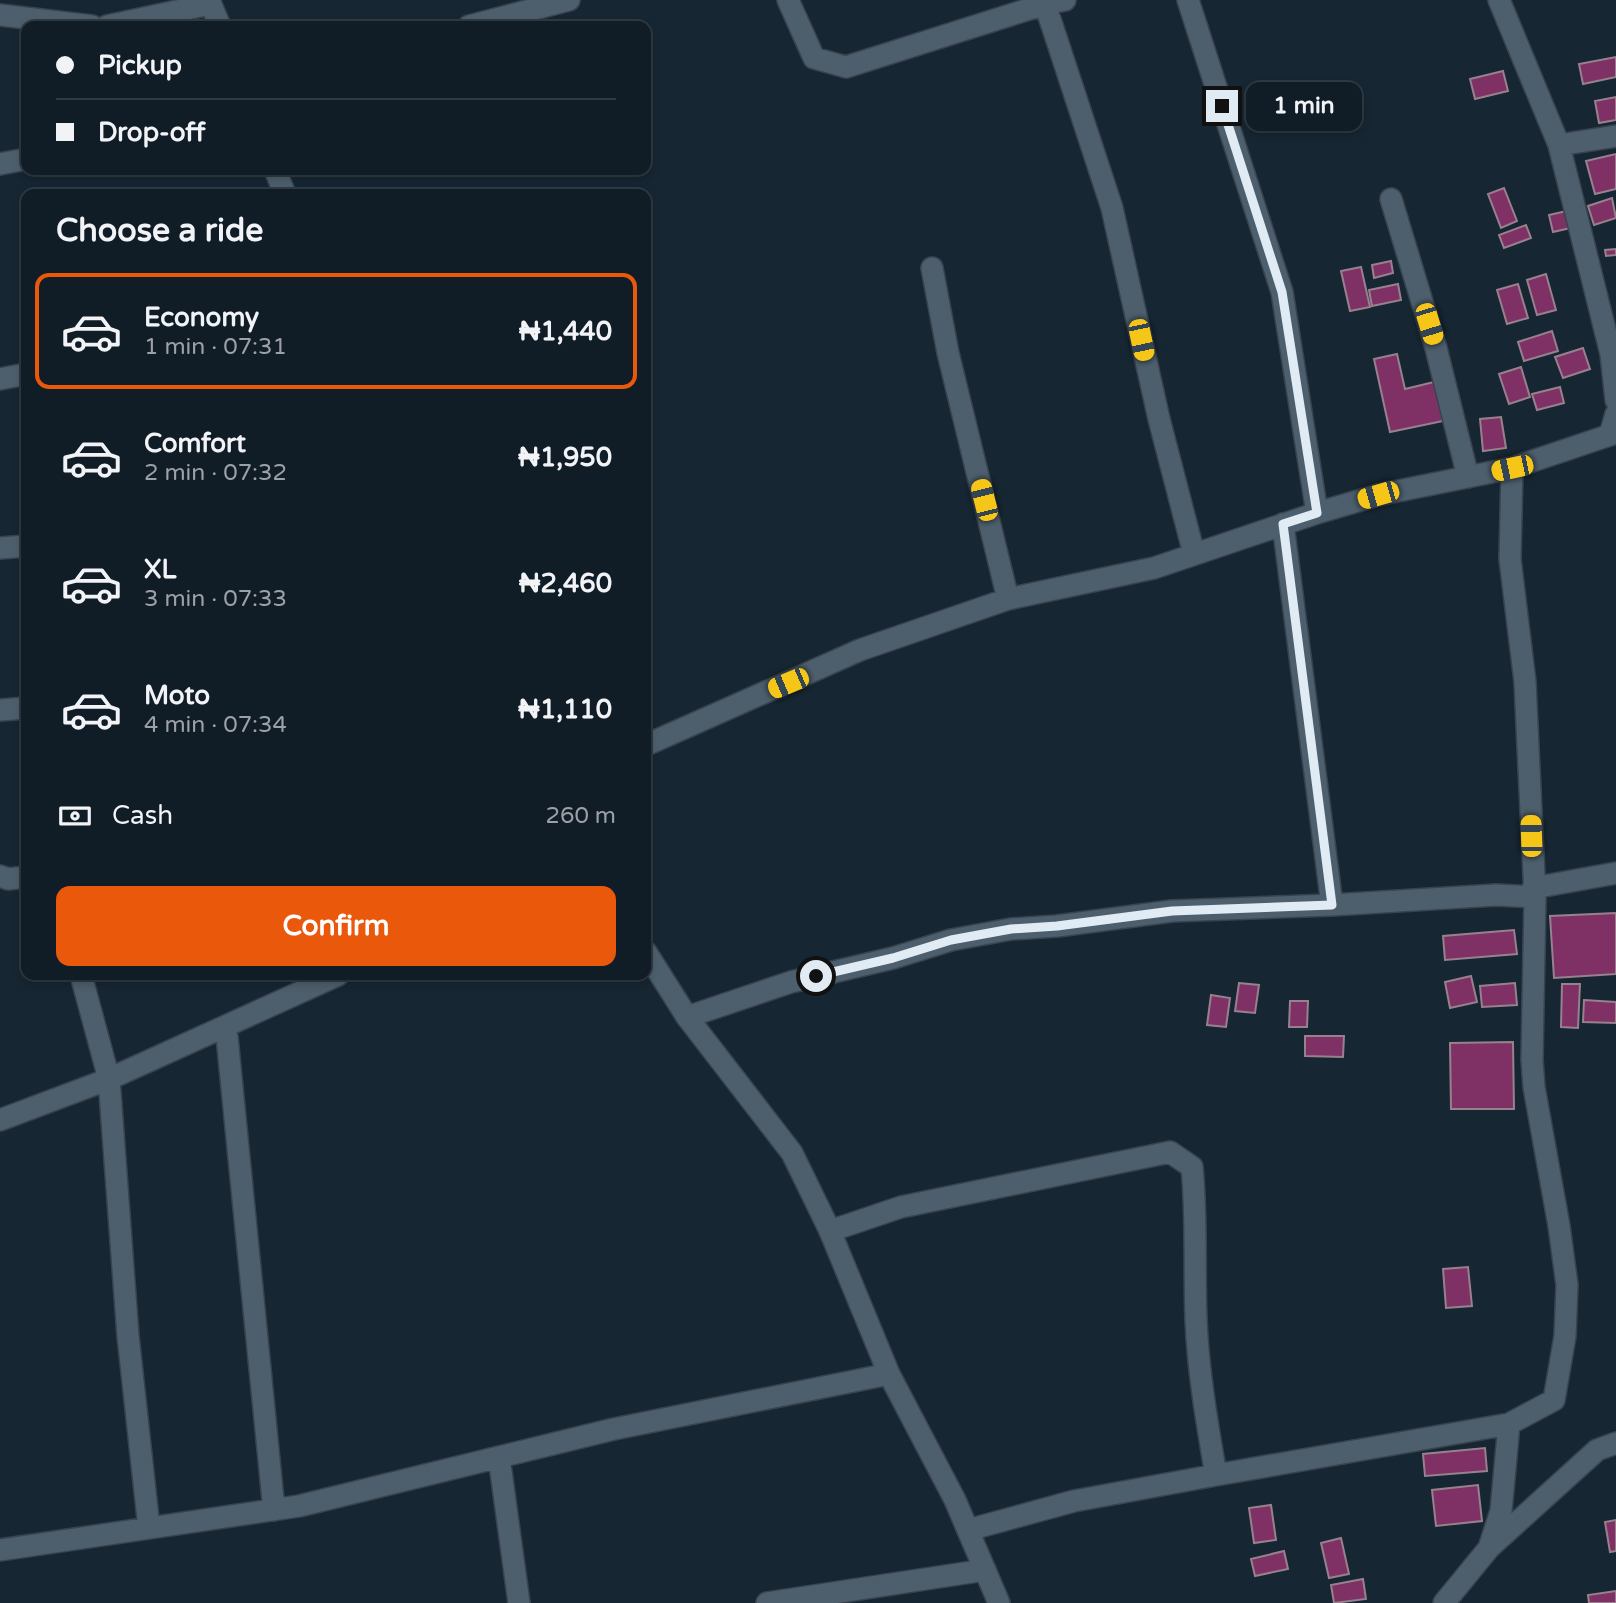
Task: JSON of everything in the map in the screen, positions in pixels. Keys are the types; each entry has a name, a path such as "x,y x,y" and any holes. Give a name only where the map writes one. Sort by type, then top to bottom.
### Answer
{"street":[{"path":"488,21 569,0"},
{"path":"788,0 814,58 846,67 1055,2 1112,208 1159,419 1194,554"},
{"path":"1188,0 1282,292 1317,513"},
{"path":"1499,0 1559,145 1611,354 1616,400"},
{"path":"128,21 210,2 218,21"},
{"path":"0,15 50,21"},
{"path":"1559,145 1616,136"},
{"path":"0,164 21,160"},
{"path":"1391,199 1436,348 1468,477"},
{"path":"932,268 948,353 1008,599"},
{"path":"0,379 21,375"},
{"path":"651,743 860,650 1008,599 1154,568 1378,495 1512,468 1610,435 1616,414"},
{"path":"968,1530 1074,1500 1509,1424 1554,1400 1565,1323 1566,1273 1534,1087 1532,1059 1534,892 1525,682 1510,559 1512,468"},
{"path":"1283,524 1332,905"},
{"path":"0,548 21,546"},
{"path":"0,710 21,708"},
{"path":"687,1017 791,982 893,958 951,940 1011,929 1057,926 1172,911 1332,905 1534,892 1616,873"},
{"path":"0,876 8,879 21,878"},
{"path":"651,960 687,1017 792,1153 830,1231 889,1374 968,1530 999,1603"},
{"path":"82,980 109,1079 128,1336 149,1528"},
{"path":"0,1120 109,1079 327,980"},
{"path":"226,1027 274,1510"},
{"path":"830,1231 901,1207 1170,1153 1192,1167 1195,1190 1197,1331 1202,1391 1216,1475"},
{"path":"0,1550 299,1506 614,1429 889,1374"},
{"path":"1489,1548 1501,1511 1509,1424"},
{"path":"1444,1603 1489,1548 1607,1446 1616,1461"},
{"path":"499,1457 519,1603"},
{"path":"767,1603 985,1570"}],"building":[{"path":"1616,57 1616,77 1583,84 1579,64"},
{"path":"1503,71 1508,91 1475,99 1470,79"},
{"path":"1616,97 1616,120 1599,123 1595,101"},
{"path":"1616,154 1616,189 1595,194 1586,161"},
{"path":"1504,188 1517,221 1501,228 1488,194"},
{"path":"1612,198 1616,218 1594,225 1588,206"},
{"path":"1571,210 1575,227 1553,232 1549,215"},
{"path":"1526,225 1531,238 1504,248 1499,235"},
{"path":"1616,249 1616,255 1606,256 1605,250"},
{"path":"1391,261 1393,273 1374,278 1372,265"},
{"path":"1361,267 1370,307 1350,311 1341,271"},
{"path":"1546,274 1556,310 1537,315 1527,280"},
{"path":"1398,284 1401,300 1372,306 1369,290"},
{"path":"1518,284 1528,318 1507,324 1497,290"},
{"path":"1552,331 1558,351 1524,361 1518,342"},
{"path":"1583,348 1590,369 1563,378 1555,357"},
{"path":"1397,354 1405,389 1434,382 1443,421 1390,432 1374,359"},
{"path":"1521,367 1530,397 1509,404 1499,374"},
{"path":"1560,387 1564,403 1537,410 1532,394"},
{"path":"1501,417 1506,448 1483,451 1480,419"},
{"path":"1616,913 1616,974 1554,978 1550,916"},
{"path":"1514,930 1517,954 1445,960 1443,936"},
{"path":"1471,976 1477,1002 1450,1008 1445,982"},
{"path":"1239,983 1259,985 1255,1013 1235,1011"},
{"path":"1515,983 1517,1005 1482,1007 1480,986"},
{"path":"1562,984 1580,984 1578,1028 1561,1027"},
{"path":"1211,995 1230,998 1226,1027 1207,1025"},
{"path":"1584,1000 1616,1002 1616,1023 1583,1022"},
{"path":"1290,1001 1308,1001 1307,1027 1289,1027"},
{"path":"1305,1036 1344,1036 1343,1057 1305,1056"},
{"path":"1513,1042 1514,1109 1451,1109 1450,1043"},
{"path":"1468,1267 1472,1306 1446,1308 1443,1269"},
{"path":"1485,1448 1487,1471 1425,1476 1423,1454"},
{"path":"1478,1485 1482,1521 1436,1526 1432,1490"},
{"path":"1271,1505 1276,1540 1254,1543 1249,1508"},
{"path":"1616,1520 1616,1551 1610,1552 1605,1522"},
{"path":"1341,1538 1349,1574 1329,1578 1321,1543"},
{"path":"1284,1551 1288,1569 1255,1576 1251,1559"},
{"path":"1363,1579 1366,1599 1334,1603 1331,1585"},
{"path":"1616,1591 1616,1603 1589,1603 1588,1595"}],"route":[{"path":"816,976 893,958 951,940 1011,929 1057,926 1172,911 1332,905 1283,524 1317,513 1282,292 1222,106"}]}
